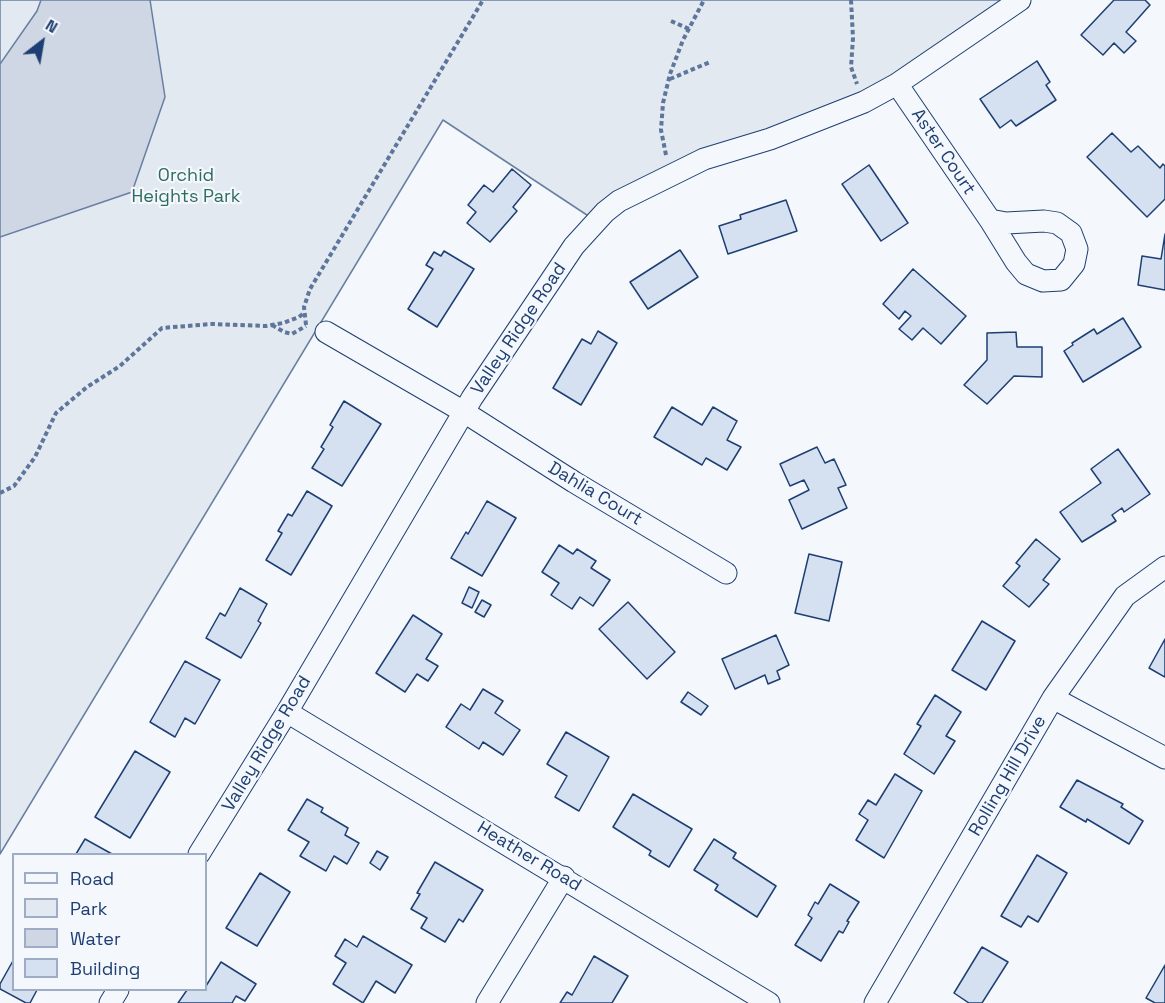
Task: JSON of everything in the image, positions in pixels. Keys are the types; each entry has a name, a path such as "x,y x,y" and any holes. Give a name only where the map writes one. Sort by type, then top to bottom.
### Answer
{"street":[{"name":"Valley Ridge Road","path":"200,853 287,712 464,412 574,246 604,212 619,201 704,159 770,139 864,102 897,84 1020,0"},
{"name":"Aster Court","path":"897,84 990,220"},
{"name":"Dahlia Court","path":"316,329 464,412 574,482 726,573"},
{"name":"Rolling Hill Drive","path":"875,1003 1053,698 1125,596 1165,567"},
{"path":"1053,698 1165,758"},
{"name":"Heather Road","path":"287,712 769,1003"},
{"path":"487,1003 564,878"}],"path":[{"path":"0,493 14,486 35,458 56,413 87,387 120,366 162,328 212,324 272,325 299,317 304,313 310,289 483,0"},
{"path":"671,175 661,130 663,103 669,80 689,29 704,0"},
{"path":"851,0 853,38 851,66 864,102"},
{"path":"671,21 689,29"},
{"path":"669,80 710,63"},
{"path":"272,325 292,334 316,329"}],"green space":[{"name":"Orchid Heights Park","path":"0,0 1020,0 897,84 770,139 596,221 443,120 0,854"}],"water":[{"path":"41,0 150,0 165,97 132,192 0,237 0,64 37,11"}],"building":[{"path":"1114,0 1145,0 1150,5 1126,32 1136,41 1124,53 1114,43 1103,55 1081,35"},
{"path":"1037,61 1050,82 1046,85 1056,100 1016,126 1011,120 1000,128 980,99"},
{"path":"1112,133 1131,152 1138,146 1160,168 1163,164 1165,166 1165,199 1147,217 1087,157"},
{"path":"869,165 908,223 881,241 842,184"},
{"path":"512,169 531,185 513,207 517,211 490,242 467,223 476,212 468,205 484,185 493,192"},
{"path":"786,200 797,231 728,254 719,226 741,219 740,215"},
{"path":"1165,234 1165,290 1138,285 1142,256 1161,259"},
{"path":"680,250 698,277 648,309 630,282"},
{"path":"444,251 474,269 437,327 408,309 433,269 426,265 434,252 441,256"},
{"path":"913,269 966,316 941,344 923,328 912,340 899,329 911,316 905,311 899,319 883,304"},
{"path":"1123,318 1141,347 1083,382 1064,351 1094,329 1097,334"},
{"path":"598,331 617,343 581,405 553,388 582,339 591,344"},
{"path":"1016,332 1017,347 1042,347 1042,377 1014,376 987,404 964,385 987,360 987,333"},
{"path":"344,401 381,424 342,486 312,468 324,449 321,447 333,427 330,425"},
{"path":"672,407 702,425 713,407 737,421 727,440 741,447 727,470 706,458 702,465 654,437"},
{"path":"817,447 825,463 834,459 846,485 838,488 847,508 802,529 789,500 809,490 804,480 790,486 780,464"},
{"path":"1118,449 1150,494 1124,512 1122,508 1112,515 1116,521 1082,542 1060,512 1101,483 1091,469"},
{"path":"307,491 332,506 291,575 266,560 282,533 278,531 288,514 292,516"},
{"path":"487,501 516,518 482,576 451,558"},
{"path":"1036,539 1060,559 1043,580 1049,584 1029,607 1003,586 1020,566 1016,563"},
{"path":"559,545 573,554 577,549 596,561 591,568 610,580 593,606 580,597 572,609 551,595 559,583 542,572"},
{"path":"809,554 842,562 829,621 795,613"},
{"path":"469,587 479,592 472,608 462,603"},
{"path":"240,588 267,604 258,621 261,623 241,658 206,638 220,613 225,616"},
{"path":"482,600 491,605 484,617 475,612"},
{"path":"628,602 675,652 647,679 599,629"},
{"path":"413,615 442,634 426,659 438,666 428,681 417,674 405,692 376,673"},
{"path":"982,621 1015,641 986,690 952,670"},
{"path":"776,635 789,665 777,671 780,679 768,684 765,675 735,689 722,659"},
{"path":"1165,639 1165,677 1149,668"},
{"path":"185,661 220,680 195,724 185,718 175,737 150,722"},
{"path":"483,689 503,701 495,713 520,730 503,755 483,742 479,749 446,727 461,704 470,710"},
{"path":"688,692 708,706 701,715 681,702"},
{"path":"935,695 961,712 946,736 955,741 934,774 904,754 921,726 917,724"},
{"path":"566,732 609,757 579,811 555,797 567,776 547,764"},
{"path":"135,751 170,772 130,838 95,817"},
{"path":"895,774 922,791 884,858 856,840 868,820 859,814 868,800 876,805"},
{"path":"1077,780 1123,804 1121,807 1143,821 1129,844 1087,819 1086,822 1060,807"},
{"path":"633,794 692,829 669,867 649,855 651,851 613,827"},
{"path":"307,799 323,808 321,812 348,828 345,835 359,843 347,864 334,856 326,871 300,856 309,842 288,830"},
{"path":"85,839 110,853 77,853"},
{"path":"714,839 736,853 733,858 776,886 757,917 715,890 718,885 694,870"},
{"path":"377,851 388,857 380,870 370,863"},
{"path":"1037,855 1067,873 1038,922 1028,916 1021,927 1001,916"},
{"path":"435,862 483,890 463,922 459,919 445,942 421,928 427,918 411,909 420,894 417,893"},
{"path":"260,873 290,892 257,946 226,928"},
{"path":"830,884 859,902 847,921 849,922 843,933 839,931 821,961 795,945 812,918 808,915 815,902 818,904"},
{"path":"363,936 412,965 395,993 376,981 363,1003 333,984 346,963 335,956 345,939 357,947"},
{"path":"982,947 1008,962 982,1003 969,1003 954,993"},
{"path":"594,956 628,976 612,1003 560,1003 567,992 572,995"},
{"path":"221,962 256,984 245,1001 236,996 232,1003 178,1003 186,991 207,991 207,984"},
{"path":"12,963 12,991 36,991 30,1003 26,1003 0,989 0,984"},
{"path":"1165,965 1165,1003 1155,1003 1146,998"}]}
